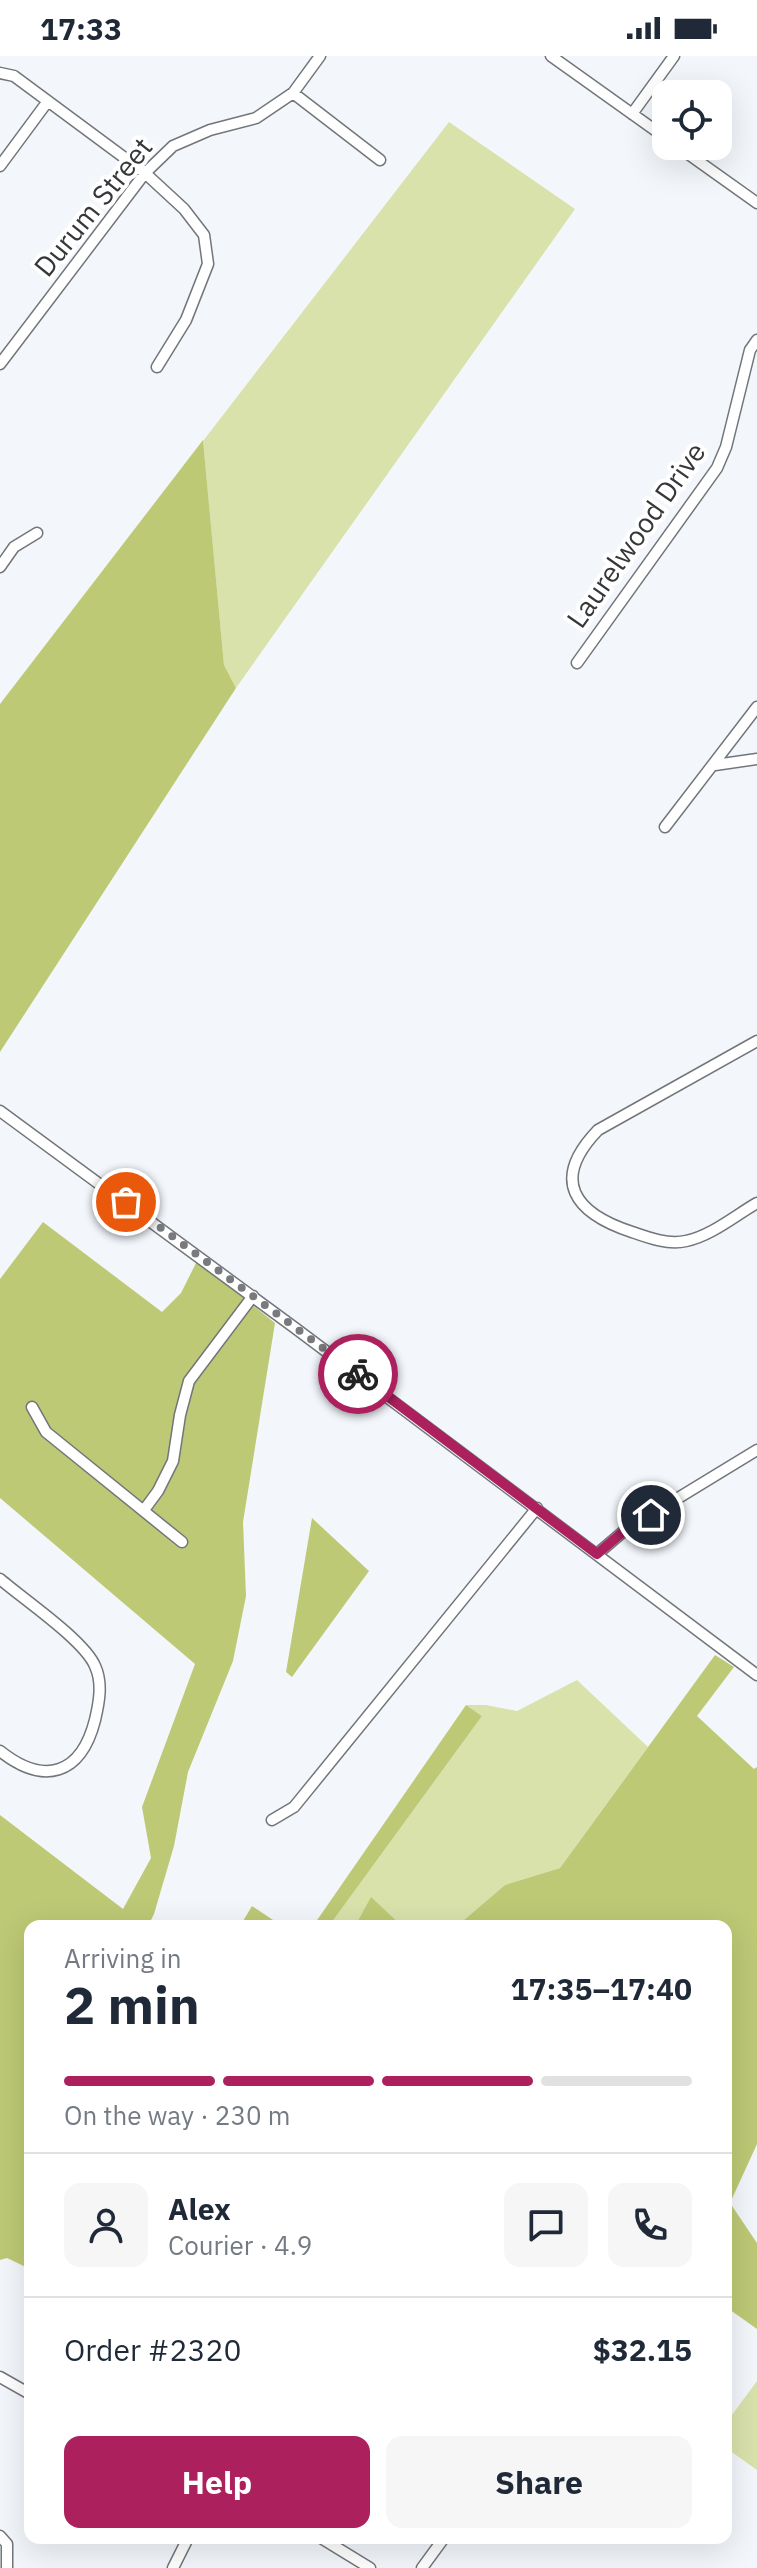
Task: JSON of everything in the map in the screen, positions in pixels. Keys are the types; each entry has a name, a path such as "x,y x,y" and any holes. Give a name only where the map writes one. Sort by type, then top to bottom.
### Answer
{"street":[{"name":"Durum Street","path":"0,364 145,173 173,146 210,130 256,118 293,93 320,56"},
{"path":"551,56 652,128"},
{"path":"632,114 674,56"},
{"path":"0,73 14,76 145,173 184,209 204,235 208,264 186,320 157,367"},
{"path":"293,93 380,160"},
{"path":"0,166 48,101"},
{"path":"697,160 757,203"},
{"name":"Laurelwood Drive","path":"577,663 717,468 726,447 750,350 757,340"},
{"path":"0,567 14,547 37,533"},
{"path":"665,827 757,707"},
{"path":"715,765 757,759"},
{"path":"757,1041 598,1130 583,1145 573,1165 573,1185 580,1203 595,1217 652,1239 687,1241 702,1236 757,1203"},
{"path":"0,1111 253,1296 757,1675"},
{"path":"144,1510 173,1461 189,1381 253,1296"},
{"path":"32,1407 46,1432 182,1542"},
{"path":"597,1554 624,1531 757,1450"},
{"path":"272,1820 294,1807 537,1508"},
{"path":"0,1579 82,1647 95,1665 100,1695 89,1742 74,1761 61,1770 44,1772 28,1769 0,1751"},
{"path":"0,2377 24,2391"},
{"path":"0,2536 7,2544 7,2568"},
{"path":"173,2568 185,2544"},
{"path":"331,2544 370,2568"},
{"path":"422,2568 440,2544"}],"green space":[{"path":"449,122 575,209 236,688 224,665 203,441"},
{"path":"203,440 224,665 236,688 0,1052 0,704"},
{"path":"43,1222 162,1312 181,1293 197,1261 275,1323 243,1522 246,1596 233,1661 188,1772 174,1846 154,1914 151,1920 24,1920 24,2266 7,2258 0,2260 0,1815 123,1909 151,1858 142,1807 195,1664 0,1498 0,1279"},
{"path":"312,1518 369,1571 292,1677 286,1672"},
{"path":"715,1655 734,1667 697,1716 754,1769 757,1767 757,2144 732,2199 732,1920 464,1920 505,1885 560,1868"},
{"path":"577,1680 648,1747 560,1868 505,1885 464,1920 395,1920 371,1898 358,1920 333,1920 482,1716 466,1705 517,1711"},
{"path":"466,1705 482,1716 333,1920 317,1920"},
{"path":"371,1897 396,1920 358,1920"},
{"path":"252,1906 273,1920 244,1920"},
{"path":"732,2206 757,2243 757,2329 732,2311"},
{"path":"757,2381 757,2470 732,2452 732,2415"}],"way so far":[{"path":"126,1202 358,1374"}],"route":[{"path":"358,1374 597,1554 624,1531 651,1515"}]}
